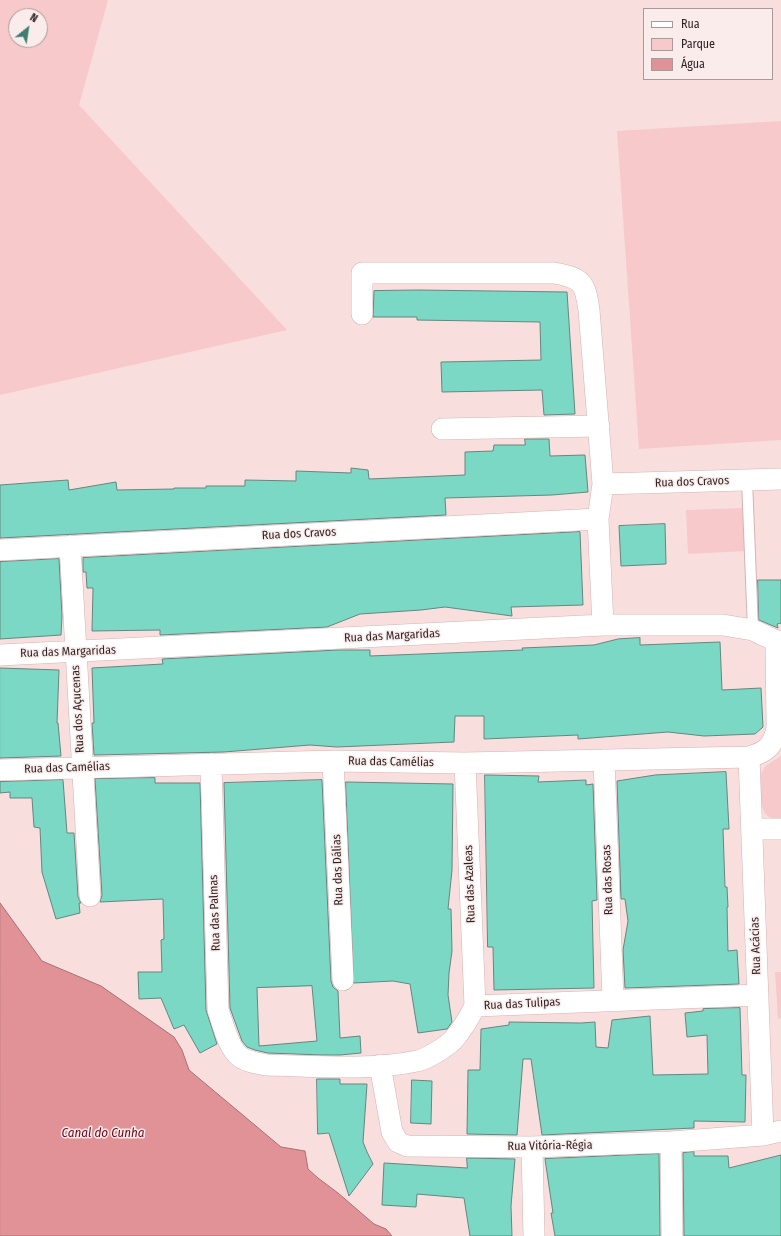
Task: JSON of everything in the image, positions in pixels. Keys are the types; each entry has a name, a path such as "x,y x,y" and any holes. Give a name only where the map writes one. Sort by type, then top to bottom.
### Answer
{"street":[{"path":"362,314 362,273 554,273 569,276 581,282 586,292 603,484 598,519 603,625"},
{"path":"442,429 599,426"},
{"name":"Rua dos Cravos","path":"603,484 781,479"},
{"name":"Rua dos Cravos","path":"0,550 598,519"},
{"name":"Rua dos Açucenas","path":"70,546 90,896"},
{"name":"Rua das Margaridas","path":"0,655 603,625 723,625 753,630 778,641"},
{"name":"Rua das Camélias","path":"0,770 333,761 465,763 749,756 761,753 769,747 775,738 777,728 778,641"},
{"name":"Rua Acácias","path":"749,756 758,995 772,1133"},
{"name":"Rua das Rosas","path":"604,760 613,1000"},
{"name":"Rua das Dálias","path":"333,761 342,980"},
{"name":"Rua das Azaleas","path":"465,763 475,1006"},
{"name":"Rua das Palmas","path":"211,764 218,1010 228,1041 239,1056"},
{"path":"752,830 781,829"},
{"name":"Rua das Tulipas","path":"239,1056 255,1063 267,1065 348,1066 380,1065 418,1061 438,1052 453,1040 465,1024 475,1006 758,995"},
{"name":"Rua Vitória-Régia","path":"380,1065 392,1132 398,1142 407,1146 532,1147 671,1142 772,1133"},
{"path":"671,1142 672,1236"},
{"path":"532,1147 534,1236"}],"lane":[{"path":"747,480 753,630"}],"shaded area":[{"path":"0,0 781,0 781,1236 392,1236 386,1229 374,1224 338,1193 324,1184 308,1169 268,1145 209,1099 101,986 42,961 0,903"}],"green space":[{"path":"0,0 108,0 79,105 287,330 0,395"},
{"path":"781,121 781,440 639,449 617,131"},
{"path":"743,508 746,551 688,554 686,510"},
{"path":"781,756 781,820 770,818 766,815 761,802 760,782 763,769"},
{"path":"775,972 781,972 781,1018 778,1019"}],"water":[{"name":"Canal do Cunha","path":"0,903 42,961 101,986 174,1037 182,1050 189,1070 281,1147 305,1151 308,1169 374,1224 386,1229 392,1236 0,1236"}],"building":[{"path":"417,290 567,292 575,414 544,415 542,390 442,392 441,362 541,360 540,322 417,320 417,317 373,317 374,291"},
{"path":"525,439 549,439 550,456 585,455 588,492 552,495 445,498 446,515 0,538 0,485 68,480 69,490 116,482 117,490 206,488 206,486 245,486 245,480 296,481 296,471 351,473 351,468 368,470 369,479 465,475 465,452 493,451 494,445 525,445"},
{"path":"665,524 666,564 621,566 619,526"},
{"path":"580,532 583,605 511,607 512,616 445,607 360,614 327,627 160,635 160,630 92,631 93,588 87,588 86,572 83,572 83,558"},
{"path":"59,559 62,616 61,635 0,639 0,562"},
{"path":"758,580 781,580 781,623 777,624 778,628 759,620"},
{"path":"640,638 640,645 720,642 722,690 761,688 763,727 755,734 704,736 668,732 578,739 578,735 484,739 484,716 455,716 454,742 337,747 310,745 224,752 94,755 92,723 94,723 92,668 163,664 162,659 338,650 370,650 370,656 523,650 522,648 594,645 618,639"},
{"path":"0,668 59,670 57,723 61,756 0,758"},
{"path":"726,772 729,829 723,829 725,887 727,887 728,907 728,951 737,950 739,984 625,988 623,950 628,921 625,899 621,899 617,781 655,775"},
{"path":"485,775 539,776 538,782 586,780 586,785 593,784 597,900 592,901 594,988 494,990 493,947 488,947"},
{"path":"155,778 155,783 200,783 206,1010 217,1044 200,1053 184,1025 174,1029 161,998 139,999 138,972 162,972 161,940 164,939 163,899 100,902 102,895 95,779"},
{"path":"63,780 67,833 74,833 78,897 81,903 79,903 80,913 56,919 42,872 40,828 34,827 32,798 10,798 10,792 0,793 0,782"},
{"path":"322,780 331,981 333,987 338,991 340,1038 360,1036 361,1053 323,1055 268,1053 247,1047 242,1041 230,1008 224,783","holes":["312,986 317,1041 259,1046 257,988"]},
{"path":"346,782 453,784 452,870 448,909 451,909 452,951 448,995 452,1022 447,1029 418,1033 410,984 393,981 354,983"},
{"path":"740,1008 742,1075 746,1075 745,1122 694,1121 694,1128 542,1135 531,1059 523,1059 517,1135 467,1134 468,1070 480,1070 481,1029 509,1025 509,1022 595,1022 596,1047 608,1048 612,1020 650,1016 653,1075 708,1074 707,1035 687,1037 685,1013 703,1011 703,1009"},
{"path":"317,1079 340,1079 340,1084 367,1084 363,1142 373,1164 349,1196 329,1133 318,1134"},
{"path":"412,1080 432,1081 431,1124 411,1123"},
{"path":"694,1152 694,1156 728,1156 729,1168 781,1155 781,1236 684,1236 683,1153"},
{"path":"659,1154 660,1236 555,1236 545,1159"},
{"path":"467,1158 515,1159 511,1206 512,1236 470,1236 464,1198 417,1194 416,1207 382,1205 384,1163 467,1168"}]}
